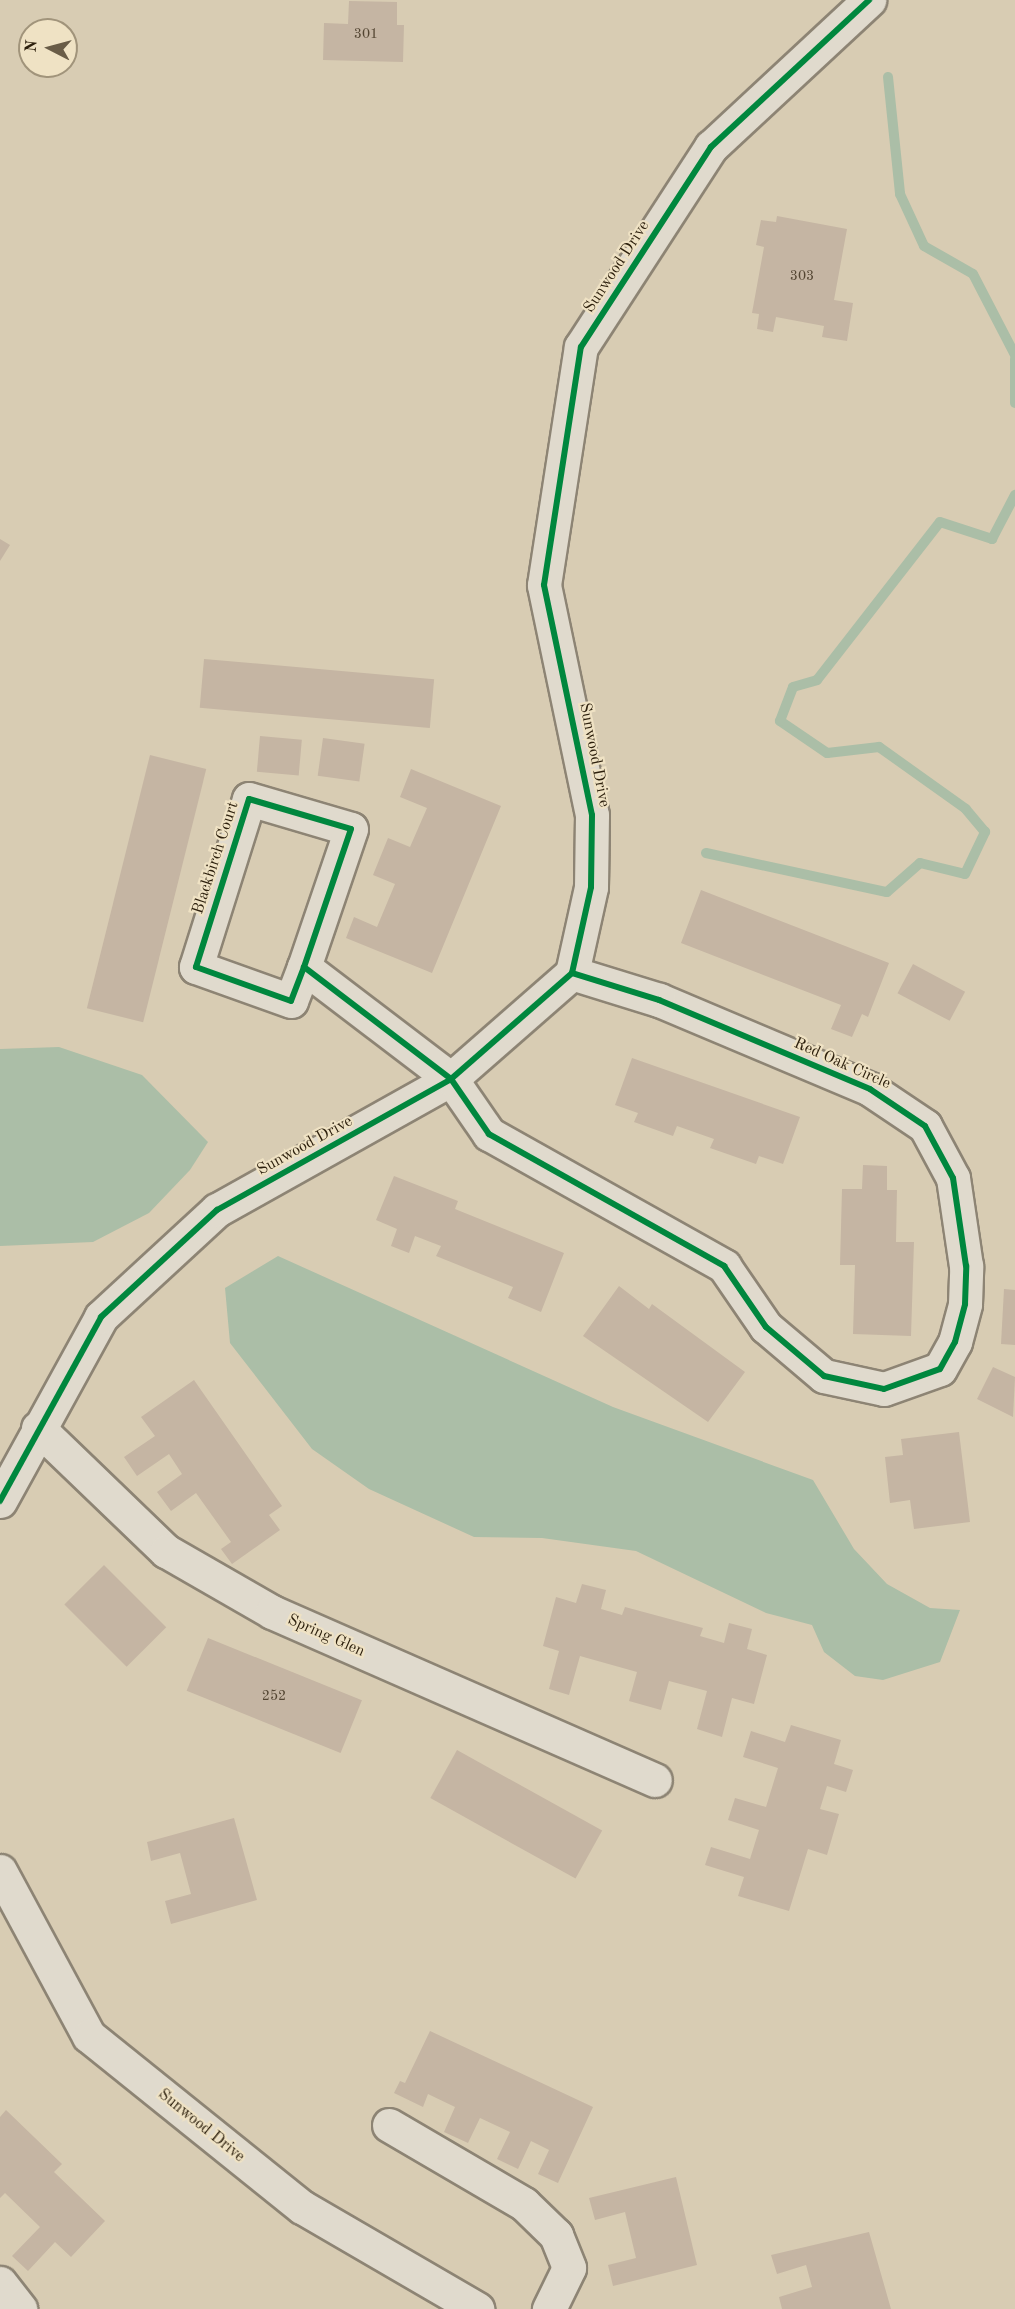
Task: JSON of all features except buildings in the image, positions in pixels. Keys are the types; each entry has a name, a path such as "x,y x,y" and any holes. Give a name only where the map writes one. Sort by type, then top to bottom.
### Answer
{"street":[{"name":"Sunwood Drive","path":"0,1501 38,1428 101,1317 217,1210 452,1079 572,974 591,887 591,815 544,585 581,347 711,147 869,0"},
{"name":"Blackbirch Court","path":"249,799 351,829 304,967 291,1001 196,967 249,799"},
{"path":"304,967 452,1079"},
{"name":"Red Oak Circle","path":"452,1079 489,1134 724,1266 766,1327 824,1376 884,1389 940,1369 963,1313 966,1266 953,1178 925,1126 870,1089 659,1000 572,974"},
{"name":"Spring Glen","path":"38,1428 166,1551 272,1612 655,1780"},
{"name":"Sunwood Drive","path":"0,1871 89,2036 302,2206 477,2309"},
{"path":"388,2125 524,2204 556,2235 569,2268 549,2309"},
{"path":"0,2283 20,2309"}],"shaded area":[{"path":"59,1047 142,1075 208,1142 190,1170 149,1213 93,1242 0,1246 0,1049"},
{"path":"278,1256 613,1407 813,1480 854,1549 887,1584 930,1608 960,1610 940,1662 883,1680 855,1676 824,1652 812,1625 766,1613 636,1551 542,1538 474,1537 369,1489 312,1449 230,1343 225,1288"}],"waterway":[{"path":"888,77 900,194 924,246 973,274 1015,355"},
{"path":"1015,359 1015,403"},
{"path":"706,853 887,892 920,863 965,874 985,832 966,809 879,747 827,753 780,721 793,687 817,680 940,522 992,539 1015,495"}],"cycle path":[{"path":"0,1501 101,1317 217,1210 451,1079 572,973 591,887 592,815 544,585 581,347 711,147 869,0"},
{"path":"304,967 291,1001 196,967 249,799 351,829 304,967 451,1079 489,1134 724,1266 766,1327 824,1376 884,1389 940,1369 955,1342 965,1304 966,1266 953,1178 925,1126 870,1089 659,1000 572,973"}]}
